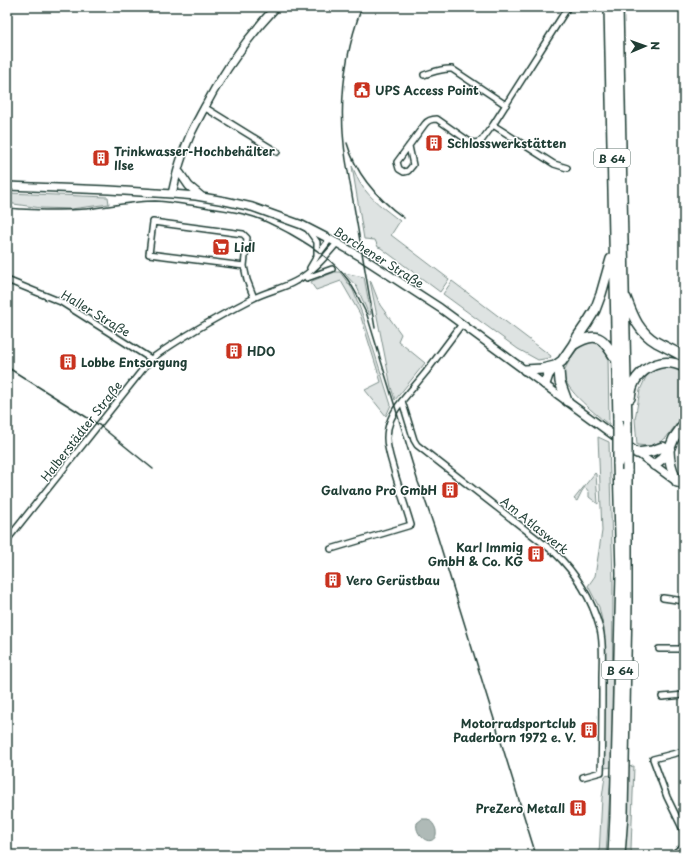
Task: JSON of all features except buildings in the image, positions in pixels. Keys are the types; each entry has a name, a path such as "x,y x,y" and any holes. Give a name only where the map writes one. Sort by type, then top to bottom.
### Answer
{"highway":[{"name":"B 64","path":"610,7 621,581 613,855"},
{"name":"B 64","path":"618,7 627,427 627,612 623,814 620,855"},
{"path":"545,384 550,382 558,366 574,345 578,336 595,310 608,273 614,247"},
{"path":"624,291 636,323 646,335 684,357"},
{"path":"574,345 588,338 599,338 604,342 617,361"},
{"path":"627,427 632,386 637,378 648,368 662,362 670,362 684,367"},
{"path":"525,370 558,366"},
{"path":"558,366 560,382 568,401"},
{"path":"654,466 663,458 666,448 684,424"},
{"path":"637,453 666,448"},
{"path":"666,448 672,472 680,485"}],"main road":[{"path":"174,194 177,172 188,139 204,107 234,58 260,23 276,7"},
{"path":"174,194 180,173 181,162"},
{"path":"180,173 188,186 203,197"},
{"name":"Borchener Straße","path":"7,186 109,190 203,197 252,207 293,221 337,242 440,308 680,485"}],"street":[{"path":"409,146 413,165 408,171 404,172 399,169 397,162 409,146 428,121 432,119 437,119 470,142 476,143 482,140 568,7"},
{"path":"424,75 440,69 452,69 506,105"},
{"path":"204,107 277,152"},
{"path":"493,125 554,164 567,168"},
{"path":"244,266 149,254 153,222 243,234 247,238 244,266 247,280 254,298"},
{"path":"307,228 317,242 317,256"},
{"path":"306,274 330,239"},
{"name":"Halberstädter Straße","path":"7,540 151,359 202,326 254,298 292,283 306,274 326,256 337,242"},
{"name":"Halberstädter Straße","path":"306,274 307,278 332,269"},
{"name":"Haller Straße","path":"7,280 61,302 151,359"},
{"path":"331,549 411,525 389,452 387,438 389,425 395,410 462,324"},
{"name":"Am Atlaswerk","path":"402,401 414,440 417,445 546,544 561,559 582,585 594,610 600,631 602,651 601,772 583,778"},
{"path":"663,598 684,601"},
{"path":"658,649 684,649"},
{"path":"662,697 684,694"},
{"path":"684,751 653,759 667,797 684,832"},
{"path":"672,855 684,846"}],"shaded area":[{"path":"352,166 360,183 368,194 400,221 391,235 449,279 440,292 378,247 375,240 364,239"},
{"path":"7,193 108,197 109,204 71,209 41,208 7,203"},
{"path":"335,272 340,272 353,290 363,316 391,405 386,416 365,390 381,382 360,314 341,281 316,290 311,283 312,281"},
{"path":"344,273 364,277 371,314 369,315 357,287"},
{"path":"370,281 380,305 401,334 398,341 425,363 395,400 391,387"},
{"path":"452,281 551,356 550,358 538,360 518,349 443,294"},
{"path":"595,342 601,345 608,355 609,425 576,395 570,388 564,375 566,366 576,351 584,345"},
{"path":"668,365 678,368 684,373 684,414 666,438 649,446 637,445 635,419 640,390 646,377 657,367"},
{"path":"598,437 609,442 613,581 612,767 604,768 604,629 599,607 588,586 595,576 602,531"},
{"path":"595,473 598,504 589,497 589,492 585,487 577,501 574,499"},
{"path":"634,766 632,855 624,855 628,767"},
{"path":"611,775 606,855 599,855 602,798 605,776"},
{"path":"422,819 428,819 436,829 435,838 432,840 429,841 424,839 418,832 417,823"}],"railway":[{"path":"362,7 346,63 342,121 346,160 375,328"},
{"path":"347,143 351,155 362,176 385,203 404,218"},
{"path":"7,208 76,210 155,201 232,211 273,225 308,244 336,266 348,280 354,288 367,315 418,482 437,535 536,855"},
{"path":"7,367 99,425 153,469"}],"place":[{"name":"UPS Access Point","path":"362,90"},
{"name":"Schlosswerkstätten","path":"434,143"},
{"name":"Trinkwasser-Hochbehälter Ilse","path":"101,158"},
{"name":"Lidl","path":"221,247"},
{"name":"HDO","path":"234,351"},
{"name":"Lobbe Entsorgung","path":"68,362"},
{"name":"Galvano Pro GmbH","path":"450,490"},
{"name":"Karl Immig GmbH & Co. KG","path":"536,554"},
{"name":"Vero Gerüstbau","path":"333,580"},
{"name":"Motorradsportclub Paderborn 1972 e. V.","path":"589,730"},
{"name":"PreZero Metall","path":"578,808"}]}
